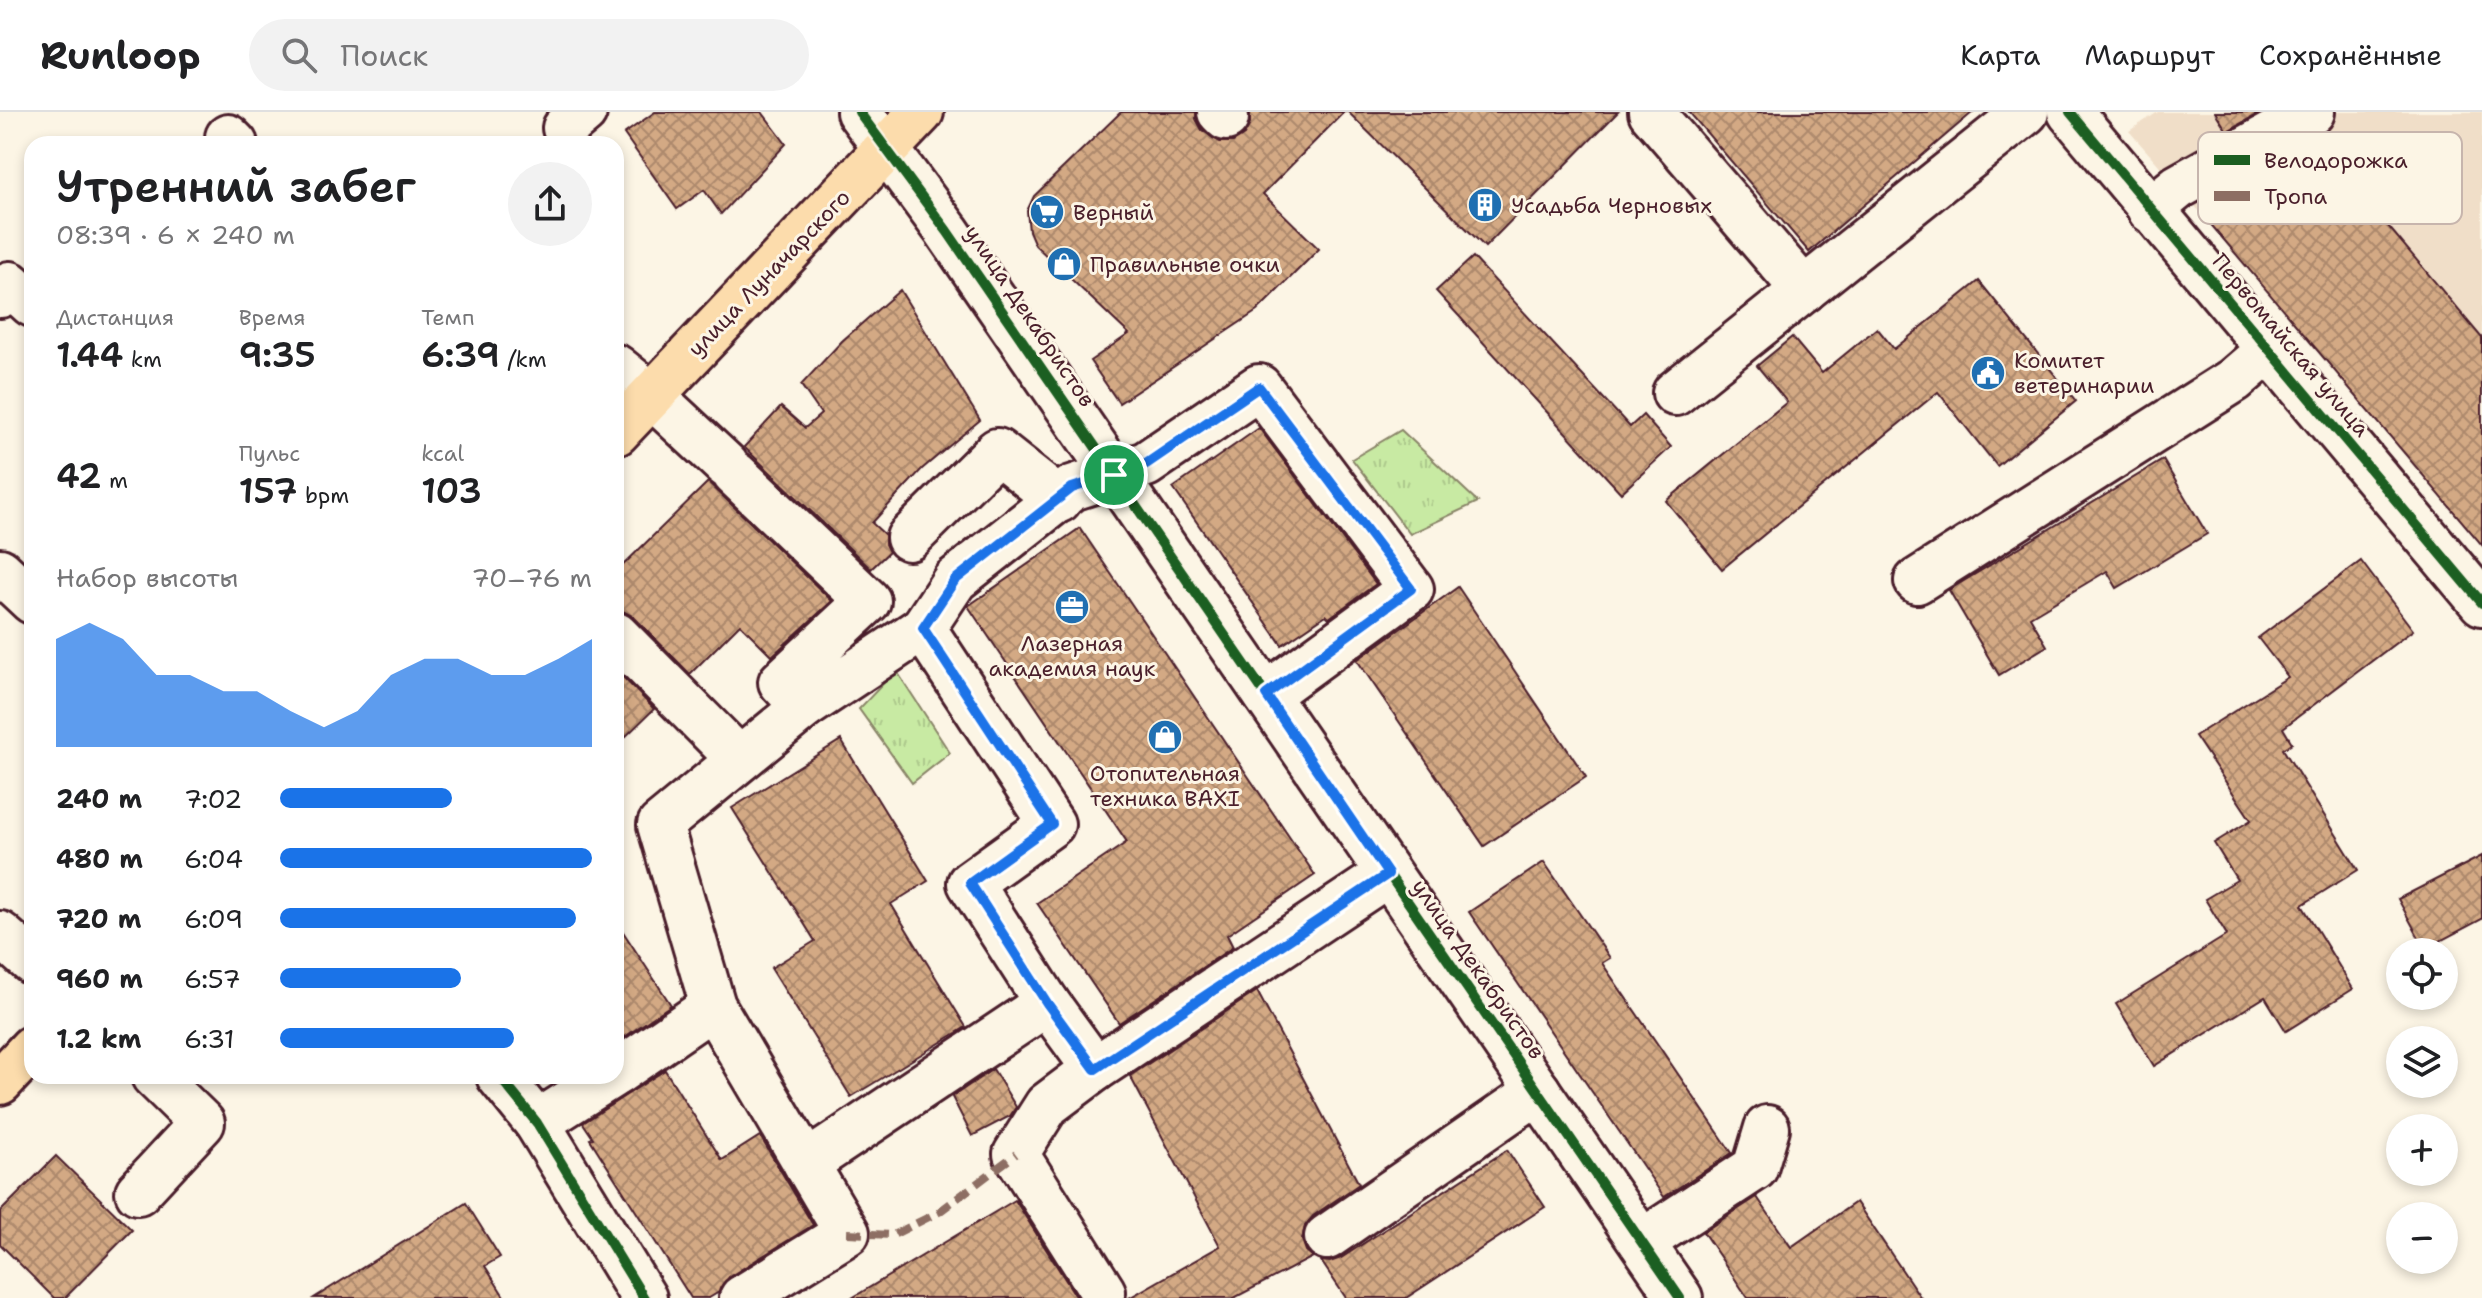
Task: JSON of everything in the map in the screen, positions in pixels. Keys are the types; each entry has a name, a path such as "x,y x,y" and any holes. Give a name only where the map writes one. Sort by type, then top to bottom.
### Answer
{"main road":[{"name":"улица Луначарского","path":"624,425 921,112"},
{"path":"0,1082 24,1056"}],"street":[{"name":"улица Декабристов","path":"859,112 947,231 1680,1298"},
{"path":"1651,112 1804,290"},
{"path":"1675,393 2026,112"},
{"path":"2276,132 2312,112"},
{"name":"Первомайская улица","path":"2079,116 2150,210 2482,603"},
{"path":"2150,210 2178,187 2198,176"},
{"path":"1917,581 2234,380 2269,350"},
{"path":"624,373 652,396 868,601 781,682 804,707"},
{"path":"742,1298 847,1233 713,1006 660,825 804,707 923,628 955,580 1072,488 1146,464 1259,387 1411,589 1266,695"},
{"path":"909,538 997,451 1059,500"},
{"path":"0,571 24,594"},
{"path":"923,628 1052,824 970,883 1047,1003 1095,1069"},
{"path":"624,643 739,759"},
{"path":"1103,1292 1016,1154 1047,1105 1095,1069 1388,874"},
{"path":"0,934 24,955"},
{"path":"806,1164 1047,1003"},
{"path":"624,1067 713,1006"},
{"path":"138,1192 202,1123 162,1084"},
{"path":"505,1084 537,1123 644,1298"},
{"path":"537,1123 598,1084"},
{"path":"1327,1237 1538,1091"},
{"path":"1642,1242 1755,1168 1767,1128"}],"shaded area":[{"path":"2158,112 2482,112 2482,545 2211,224 2462,224 2462,132 2198,132 2198,210 2129,131"}],"green space":[{"path":"1401,430 1478,502 1410,534 1352,459"},
{"path":"896,670 950,753 912,783 859,709"}],"building":[{"path":"655,112 762,112 786,144 721,214 704,190 677,209 624,134"},
{"path":"1121,112 1196,112 1202,130 1220,142 1233,142 1244,135 1250,124 1250,112 1344,112 1263,194 1319,249 1257,311 1119,403 1090,361 1129,334 1035,245 1029,231 1027,211 1034,196"},
{"name":"Усадьба Черновых","path":"1348,112 1618,112 1485,247"},
{"path":"1689,112 1973,112 1809,252"},
{"path":"2215,112 2261,112 2227,131"},
{"path":"2211,224 2386,224 2482,338 2482,545"},
{"path":"1473,257 1630,427 1643,415 1671,447 1621,493 1436,291"},
{"path":"1979,281 2076,401 1997,466 1938,392 1722,569 1666,501 1787,402 1757,366 1792,337 1822,373 1877,328 1894,349"},
{"path":"900,290 980,420 922,469 872,523 885,535 889,552 871,569 744,447 781,407 805,428 821,414 801,385 842,341"},
{"path":"1259,428 1376,584 1329,618 1326,615 1282,645 1173,488"},
{"path":"2163,460 2207,534 2117,588 2107,571 2030,617 2047,646 1999,675 1949,590"},
{"path":"708,482 832,601 772,656 740,624 690,674 634,617 624,612 624,564"},
{"path":"1080,528 1315,875 1227,935 1233,947 1119,1023 1037,903 1127,842 968,606"},
{"path":"2361,561 2413,630 2283,728 2292,743 2283,749 2358,870 2302,905 2353,989 2286,1031 2265,997 2154,1066 2116,1004 2227,935 2205,899 2237,880 2214,843 2251,820 2195,736 2288,677 2258,638"},
{"path":"1458,587 1586,777 1484,846 1357,660"},
{"path":"624,678 654,709 624,738"},
{"path":"841,740 928,881 891,904 966,1027 851,1097 771,968 815,941 732,808"},
{"path":"2482,856 2482,919 2446,938 2419,938 2398,899"},
{"path":"1544,862 1610,958 1602,963 1732,1153 1664,1197 1469,912"},
{"path":"624,933 671,1005 624,1037"},
{"path":"1257,991 1359,1184 1313,1216 1305,1226 1302,1240 1306,1251 1313,1257 1234,1298 1129,1298 1220,1246 1130,1076"},
{"path":"993,1069 1016,1107 1010,1116 972,1136 952,1097"},
{"path":"665,1070 722,1160 760,1136 813,1225 729,1277 719,1292 709,1298 691,1298 590,1139 593,1138 583,1123"},
{"path":"1507,1150 1545,1207 1406,1298 1346,1298 1321,1261 1341,1258"},
{"path":"56,1156 132,1230 65,1298 54,1298 0,1244 0,1212"},
{"path":"1757,1197 1791,1247 1856,1202 1921,1298 1748,1298 1703,1232"},
{"path":"1015,1200 1077,1298 852,1298"},
{"path":"466,1203 500,1257 485,1266 505,1298 314,1298"}],"marked path":[{"path":"847,1233 893,1235 939,1212 1016,1154"}],"cycle path":[{"path":"859,112 947,231 1680,1298"},
{"path":"2070,112 2482,603"},
{"path":"505,1084 537,1123 644,1298"}],"place":[{"name":"Усадьба Черновых","path":"1485,205"},
{"name":"Верный","path":"1047,212"},
{"name":"Правильные очки","path":"1064,264"},
{"name":"Комитет ветеринарии","path":"1988,373"},
{"name":"Лазерная академия наук","path":"1072,607"},
{"name":"Отопительная техника BAXI","path":"1165,737"}],"route":[{"path":"1259,387 1411,589 1266,695 1388,874 1095,1069 1047,1003 970,883 1052,824 923,628 955,580 1072,488 1114,475 1146,464 1259,387"}]}
